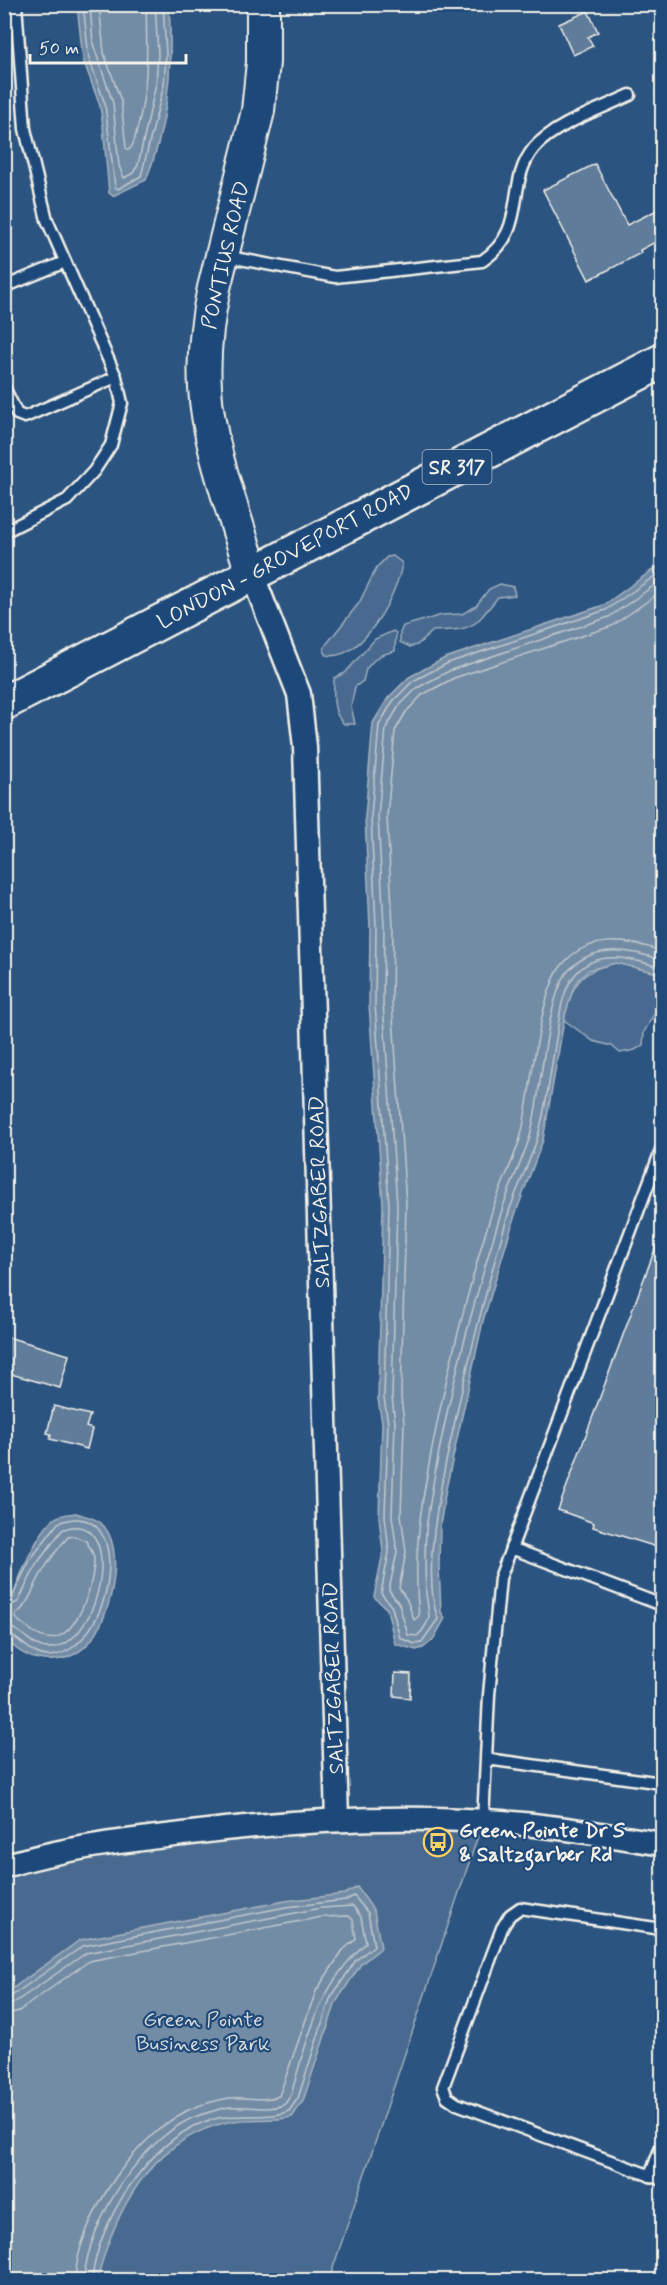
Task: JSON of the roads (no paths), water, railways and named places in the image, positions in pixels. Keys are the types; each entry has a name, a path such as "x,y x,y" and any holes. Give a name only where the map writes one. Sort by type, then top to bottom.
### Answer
{"main road":[{"name":"LONDON - GROVEPORT ROAD","path":"4,703 663,361"}],"street":[{"name":"PONTIUS ROAD","path":"252,574 214,444 205,388 208,315 258,111 263,62 263,4"},
{"name":"SALTZGABER ROAD","path":"252,574 299,693 304,728 337,1820"},
{"path":"4,1866 116,1842 249,1826 337,1820 483,1821 546,1826 663,1844"}],"lane":[{"path":"4,532 67,500 94,471 111,445 122,403 116,377 47,220 25,129 16,4"},
{"path":"223,256 335,277 482,261 494,253 506,236 515,214 523,166 535,147 556,131 630,94"},
{"path":"4,287 65,262"},
{"path":"4,387 17,414 25,417 116,377"},
{"path":"483,1821 496,1596 500,1578 663,1148"},
{"path":"511,1548 663,1605"},
{"path":"487,1759 663,1783"},
{"path":"663,1929 520,1908 510,1916 502,1928 443,2087 447,2097 457,2104 663,2180"},
{"path":"650,2176 663,2144"}],"water":[{"path":"77,5 169,5 168,94 154,159 146,180 113,196 109,193 100,106 83,59"},
{"path":"662,563 662,974 616,963 589,970 579,979 573,990 565,1015 543,1140 515,1215 483,1321 446,1489 440,1526 439,1565 441,1612 445,1618 433,1640 423,1648 416,1650 395,1644 387,1609 374,1597 383,1552 379,1517 382,1423 378,1399 383,1205 369,1004 370,927 365,817 373,723 388,698 409,677 445,658 604,605"},
{"path":"76,1513 98,1521 109,1534 115,1564 105,1614 92,1639 73,1655 51,1660 28,1656 8,1641 7,1630 13,1596 36,1542 45,1528 56,1517"},
{"path":"357,1887 374,1911 381,1948 361,1964 336,2002 303,2101 292,2117 228,2122 201,2131 178,2144 157,2161 140,2181 126,2204 114,2228 97,2280 5,2280 5,1994 80,1940 285,1901 345,1894"}],"place":[{"name":"Green Pointe Dr S & Saltzgarber Rd","path":"438,1842"}],"park label":[{"name":"Green Pointe Business Park","path":"203,2031"}]}
